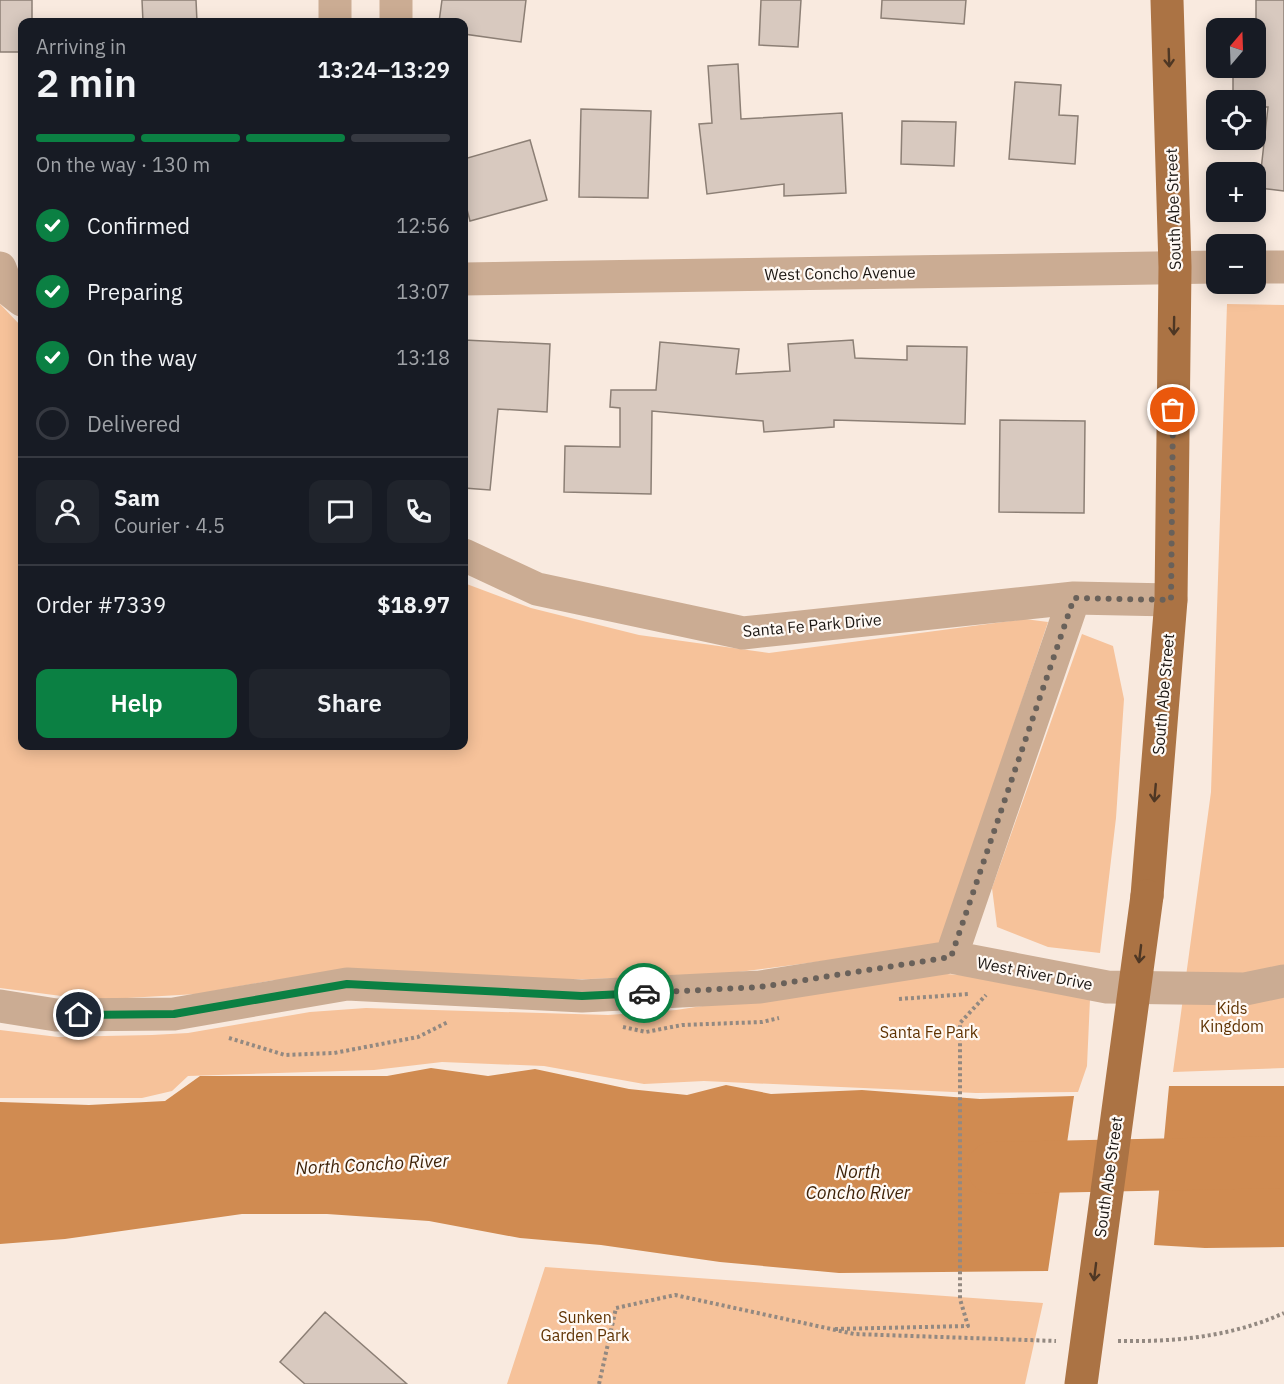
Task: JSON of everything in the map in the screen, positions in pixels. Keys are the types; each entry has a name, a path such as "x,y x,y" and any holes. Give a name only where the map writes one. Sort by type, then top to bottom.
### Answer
{"main road":[{"name":"South Abe Street","path":"1082,1384 1147,896 1171,600 1175,267 1167,0"}],"street":[{"path":"335,0 335,18"},
{"path":"396,0 396,18"},
{"name":"West Concho Avenue","path":"468,279 1206,267"},
{"path":"1266,267 1284,267"},
{"name":"Santa Fe Park Drive","path":"468,557 537,589 743,633 1074,598 1171,600"},
{"path":"951,957 1074,598"},
{"name":"West River Drive","path":"0,1006 56,1015 174,1014 347,984 582,996 760,987 951,957 1107,987 1245,989 1284,981"}],"path":[{"path":"829,1329 968,1326 960,1299 960,1023 988,993 894,1000"},
{"path":"612,1024 646,1032 682,1025 762,1022 784,1017"},
{"path":"223,1036 285,1055 334,1053 418,1037 452,1019"},
{"path":"599,1384 616,1308 675,1295 854,1334 1062,1341"},
{"path":"1109,1341 1168,1342 1216,1335 1284,1313"}],"green space":[{"path":"0,304 18,323 18,750 468,750 468,584 531,608 639,635 769,653 1025,619 1048,622 940,946 715,975 589,979 274,980 197,994 92,1000 0,988"},
{"name":"Kids Kingdom","path":"1227,304 1284,305 1284,1068 1173,1072 1211,792"},
{"path":"1082,634 1113,646 1124,699 1116,818 1100,953 1048,947 997,927 992,888"},
{"name":"Santa Fe Park","path":"923,972 971,976 1090,999 1087,1066 1078,1092 976,1093 704,1081 644,1084 544,1066 442,1062 374,1070 188,1076 172,1091 142,1098 0,1098 0,1030 58,1037 188,1033 310,1012 366,1008 608,1015 676,1010"},
{"name":"Sunken Garden Park","path":"545,1267 1043,1303 1025,1384 507,1384"}],"water":[{"name":"North Concho River","path":"431,1068 488,1076 535,1069 629,1089 687,1095 726,1085 771,1094 862,1090 980,1099 1074,1096 1048,1271 839,1273 720,1262 601,1245 520,1238 429,1221 327,1214 242,1214 65,1239 0,1244 0,1102 89,1105 165,1101 200,1076 387,1076"},
{"path":"1169,1086 1284,1086 1284,1247 1205,1248 1154,1245"}],"building":[{"path":"0,0 32,0 32,18 18,18 18,52 0,52"},
{"path":"142,0 196,0 197,18 143,18"},
{"path":"442,0 526,0 521,42 468,35 468,18 440,18"},
{"path":"761,0 801,0 798,47 759,45"},
{"path":"882,0 966,0 964,24 881,18"},
{"path":"1256,0 1284,0 1284,191 1266,189 1266,162 1262,162 1263,150 1266,150 1268,107 1266,107 1266,90 1233,90 1233,78 1266,78 1266,18 1256,18"},
{"path":"738,64 741,119 842,113 846,193 784,196 784,184 707,194 699,124 712,123 708,66"},
{"path":"1015,82 1061,85 1059,115 1078,116 1075,164 1009,159"},
{"path":"581,109 651,111 648,198 579,197"},
{"path":"902,121 956,122 954,166 901,164"},
{"path":"530,140 547,200 470,221 468,158"},
{"path":"468,340 550,344 547,412 498,409 490,490 468,488"},
{"path":"853,340 855,358 907,360 907,346 967,347 965,424 834,420 834,427 764,432 763,421 652,411 651,494 564,492 565,446 620,447 620,408 610,407 611,390 656,390 660,342 739,349 736,374 790,371 788,344"},
{"path":"1000,420 1085,421 1084,513 999,512"},
{"path":"325,1312 407,1384 305,1384 280,1362"}],"waterway":[{"name":"North Concho River","path":"993,1168 1284,1162"}],"way so far":[{"path":"644,993 760,987 951,957 1074,598 1171,600 1173,410"}],"route":[{"path":"79,1015 174,1014 347,984 582,996 644,993"}]}
